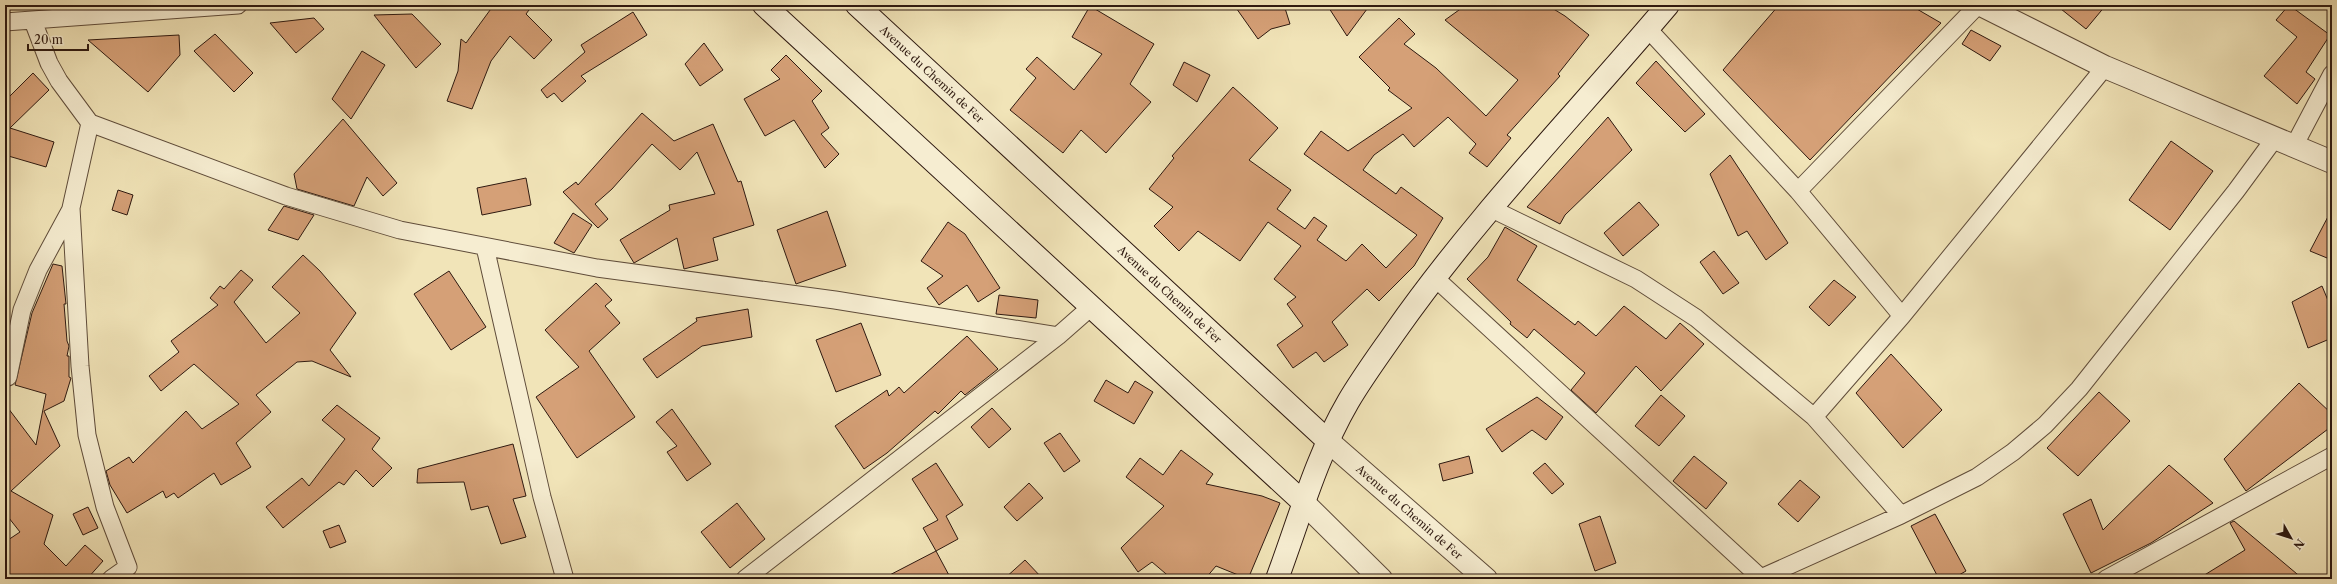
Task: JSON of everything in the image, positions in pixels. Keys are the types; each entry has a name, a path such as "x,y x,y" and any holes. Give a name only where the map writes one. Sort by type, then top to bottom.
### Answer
{"main road":[{"path":"764,5 1305,504 1381,579"},
{"name":"Avenue du Chemin de Fer","path":"857,5 1328,441 1486,579"},
{"path":"1277,579 1328,441 1348,402 1368,372 1434,277 1490,208 1668,5"},
{"path":"1981,5 2105,67 2332,162"}],"street":[{"path":"5,22 238,5"},
{"path":"1798,191 1978,5"},
{"path":"33,21 52,69 90,123 286,196 400,230 637,275 835,300 1058,336"},
{"path":"1648,29 1798,191 1902,316"},
{"path":"1814,417 1902,316 2105,67"},
{"path":"1434,277 1762,579 1901,515 1977,477 2013,452 2050,420 2079,389 2236,192 2285,142 2332,74"},
{"path":"8,377 22,310 38,270 71,208 90,123"},
{"path":"71,208 80,366 87,435 105,507 128,567 111,579"},
{"path":"1490,208 1636,279 1696,318 1814,417 1901,515"},
{"path":"485,247 542,497 565,579"},
{"path":"745,579 1058,336 1091,307"},
{"path":"2106,579 2332,456"}],"building":[{"path":"1234,5 1284,5 1290,24 1271,29 1258,39"},
{"path":"1327,5 1370,5 1347,36"},
{"path":"1466,5 1547,5 1565,16 1589,35 1558,74 1560,76 1507,135 1511,138 1487,167 1469,153 1476,144 1448,117 1414,147 1403,134 1374,155 1363,170 1396,194 1401,187 1443,218 1414,266 1379,301 1367,289 1332,322 1348,345 1324,362 1316,352 1293,368 1277,345 1303,326 1287,304 1296,297 1274,279 1301,246 1268,222 1240,261 1198,231 1179,251 1154,226 1173,207 1149,189 1174,158 1172,156 1233,87 1278,128 1249,160 1291,190 1277,209 1305,229 1314,217 1327,226 1317,240 1346,261 1362,244 1386,268 1417,235 1304,154 1321,131 1348,151 1412,108 1388,90 1390,88 1359,57 1399,18 1415,34 1404,44 1436,68 1486,116 1518,80 1445,20"},
{"path":"1779,5 1910,5 1941,23 1810,160 1723,70"},
{"path":"2056,5 2106,5 2086,29"},
{"path":"2289,5 2330,35 2306,72 2315,79 2297,104 2264,76 2297,37 2276,20"},
{"path":"493,6 532,6 526,14 552,40 534,59 510,36 491,61 472,109 447,101 458,71 461,39 466,43"},
{"path":"1090,6 1154,44 1130,84 1151,102 1106,153 1081,130 1063,153 1010,110 1036,78 1026,69 1037,57 1074,90 1102,54 1072,37"},
{"path":"633,12 647,35 581,76 586,81 562,102 554,93 547,98 541,90 585,52 581,45"},
{"path":"412,14 441,44 416,68 374,15"},
{"path":"314,18 324,29 296,53 270,23"},
{"path":"1971,30 2001,46 1990,61 1962,44"},
{"path":"215,34 253,73 234,92 194,51"},
{"path":"179,35 180,55 148,92 88,40"},
{"path":"704,43 723,70 700,86 685,64"},
{"path":"362,51 385,65 351,119 332,99"},
{"path":"786,55 822,91 812,101 829,128 821,134 839,154 825,168 794,120 765,136 744,99 780,79 771,70"},
{"path":"1656,61 1705,114 1685,132 1636,83"},
{"path":"1184,62 1210,75 1197,102 1173,85"},
{"path":"33,73 49,90 10,128 54,142 46,167 5,155 5,101"},
{"path":"642,113 674,141 713,124 738,182 741,181 754,225 713,238 718,260 684,269 677,238 634,263 620,240 670,210 669,205 715,194 697,152 680,170 652,144 612,189 595,204 608,219 598,228 563,192 576,182 578,185"},
{"path":"1608,117 1632,150 1565,215 1560,224 1527,207"},
{"path":"343,119 397,183 383,196 367,177 354,206 297,189 294,174"},
{"path":"2171,141 2213,171 2170,230 2129,200"},
{"path":"1730,155 1788,243 1766,260 1747,231 1738,236 1710,174"},
{"path":"526,178 531,205 482,215 477,188"},
{"path":"118,190 133,195 127,215 112,210"},
{"path":"1639,202 1659,225 1623,256 1604,233"},
{"path":"284,206 314,215 298,240 268,230"},
{"path":"2332,209 2332,260 2310,251"},
{"path":"827,211 846,266 796,284 777,230"},
{"path":"573,213 592,225 574,253 554,243"},
{"path":"948,222 965,234 1000,288 978,302 967,285 939,305 927,288 943,276 921,261"},
{"path":"1505,227 1537,246 1517,280 1575,325 1578,321 1596,336 1624,306 1666,339 1680,323 1704,344 1661,391 1636,366 1596,413 1571,390 1585,373 1534,329 1527,338 1510,324 1511,322 1467,279 1488,257"},
{"path":"1714,251 1739,283 1723,294 1700,262"},
{"path":"303,255 320,271 356,313 330,350 351,377 312,361 297,362 256,395 271,412 236,443 251,467 221,485 214,473 178,498 174,493 166,498 163,491 127,513 110,485 106,471 129,457 133,463 186,411 202,429 239,404 194,364 161,391 149,376 179,352 171,341 218,305 210,298 220,286 224,289 241,270 253,280 234,302 266,343 300,313 272,287"},
{"path":"53,264 62,266 66,304 64,304 67,341 69,346 67,356 69,356 69,377 71,378 64,401 44,411 60,446 11,491 53,515 44,544 66,566 85,545 103,561 87,579 5,579 5,542 20,532 5,513 5,404 36,445 46,394 15,385 32,313"},
{"path":"449,271 486,327 451,350 414,294"},
{"path":"1834,280 1856,297 1829,326 1809,307"},
{"path":"596,283 612,300 605,306 620,323 589,351 635,417 577,458 536,397 579,367 545,330"},
{"path":"2322,286 2332,310 2332,338 2308,348 2292,302"},
{"path":"999,295 1038,300 1036,318 996,314"},
{"path":"748,309 752,337 702,346 657,378 643,359 697,321 696,318"},
{"path":"861,323 881,375 836,392 816,340"},
{"path":"967,336 998,369 965,395 961,391 938,414 935,411 887,453 864,469 835,426 887,390 889,396 899,387 904,393"},
{"path":"1891,354 1942,410 1903,448 1856,393"},
{"path":"1106,380 1128,393 1135,381 1153,392 1134,424 1094,401"},
{"path":"2299,383 2332,414 2332,426 2246,491 2224,459"},
{"path":"2099,392 2130,421 2078,476 2047,448"},
{"path":"1661,395 1685,416 1659,446 1635,426"},
{"path":"1537,397 1563,417 1546,440 1532,430 1502,452 1486,429"},
{"path":"337,405 380,438 372,449 392,468 373,487 356,470 344,485 339,482 283,528 266,507 302,478 309,486 345,439 322,420"},
{"path":"992,408 1011,429 989,448 971,427"},
{"path":"672,409 711,464 687,481 667,452 677,446 656,422"},
{"path":"1060,433 1080,461 1064,472 1044,443"},
{"path":"513,444 526,496 513,499 526,537 501,544 488,506 471,510 464,482 417,483 418,469"},
{"path":"1181,450 1213,474 1206,484 1262,496 1280,503 1248,579 1216,566 1205,579 1172,579 1152,562 1138,572 1121,548 1164,506 1126,477 1140,458 1163,475"},
{"path":"1469,456 1473,473 1443,481 1439,464"},
{"path":"1694,456 1727,483 1706,509 1673,481"},
{"path":"936,463 963,505 946,516 958,539 936,551 923,528 938,520 912,479"},
{"path":"1545,463 1564,484 1552,494 1533,473"},
{"path":"2169,465 2213,503 2151,543 2091,573 2063,514 2091,499 2103,530"},
{"path":"1800,480 1820,497 1798,522 1778,504"},
{"path":"1029,483 1043,498 1017,521 1004,507"},
{"path":"737,503 765,539 730,568 701,532"},
{"path":"88,507 98,528 83,535 73,514"},
{"path":"1935,514 1966,571 1952,579 1939,579 1911,526"},
{"path":"1600,516 1616,563 1595,571 1579,524"},
{"path":"2234,521 2303,579 2198,579 2245,550 2230,523"},
{"path":"339,525 346,542 330,548 323,531"},
{"path":"936,551 951,579 882,579"},
{"path":"1025,560 1043,579 1004,579"}]}
